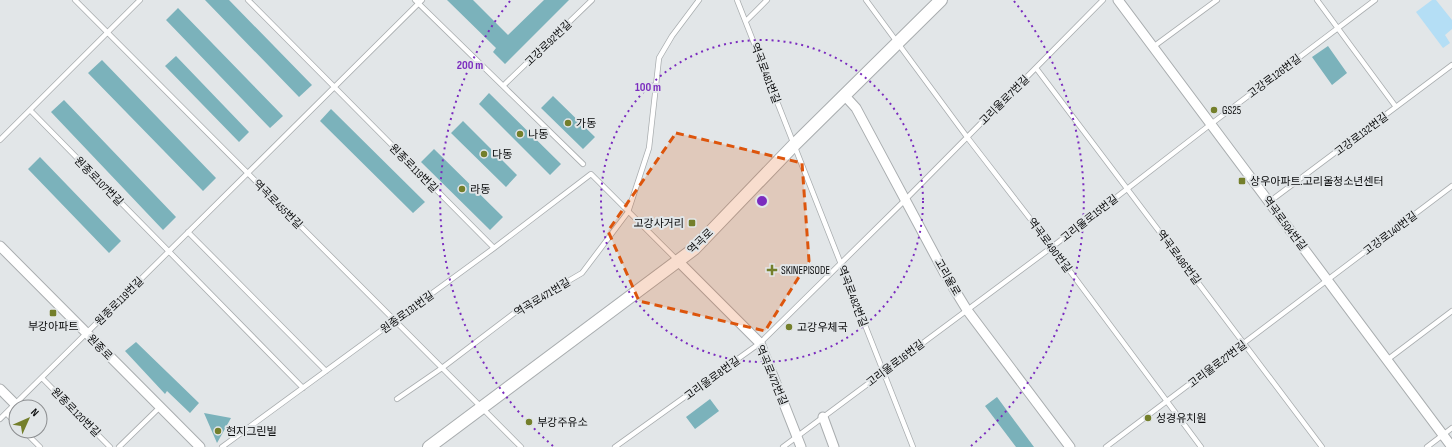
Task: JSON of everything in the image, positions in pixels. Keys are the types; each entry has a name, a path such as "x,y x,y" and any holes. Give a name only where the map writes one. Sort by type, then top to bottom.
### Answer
{"street":[{"name":"역곡로","path":"429,447 694,249 794,145 941,0"},
{"name":"역곡로504번길","path":"1118,0 1452,447"},
{"name":"고리울로","path":"845,96 856,108 945,274 967,310 1070,447"},
{"name":"원종로","path":"0,246 200,447"},
{"name":"역곡로472번길","path":"678,261 760,343 801,447"},
{"path":"0,389 10,399"},
{"path":"823,417 834,447"}],"lane":[{"name":"역곡로455번길","path":"75,0 521,447"},
{"path":"0,140 140,0"},
{"path":"248,0 334,87"},
{"name":"고강로92번길","path":"503,86 592,0"},
{"name":"역곡로471번길","path":"442,368 517,311 582,273 628,212 649,148 659,58 672,36 699,0"},
{"name":"역곡로481번길","path":"737,0 794,145"},
{"path":"746,21 767,0"},
{"name":"역곡로490번길","path":"866,0 967,137 1052,247 1201,447"},
{"name":"고리울로7번길","path":"905,200 1103,0"},
{"path":"1153,47 1217,0"},
{"path":"1317,0 1396,107"},
{"name":"고강로126번길","path":"1211,124 1375,0"},
{"path":"419,1 583,164"},
{"name":"원종로119번길","path":"87,333 419,1"},
{"name":"고강로132번길","path":"1269,202 1452,65"},
{"name":"역곡로496번길","path":"1036,68 1322,447"},
{"name":"원종로119번길","path":"334,87 494,248"},
{"name":"원종로107번길","path":"30,110 169,252"},
{"name":"고리울로15번길","path":"967,310 1052,247 1211,124"},
{"name":"역곡로482번길","path":"794,145 913,447"},
{"name":"원종로131번길","path":"222,447 494,248 591,174 628,212"},
{"name":"고강로140번길","path":"1328,280 1452,186"},
{"name":"고리울로8번길","path":"615,447 760,343 905,200"},
{"path":"628,212 678,261"},
{"path":"188,232 326,371"},
{"path":"169,252 303,388"},
{"name":"고리울로27번길","path":"1106,447 1328,280"},
{"name":"고리울로16번길","path":"783,447 967,310"},
{"path":"1387,360 1452,310"},
{"name":"원종로120번길","path":"20,399 87,333"},
{"path":"397,399 442,368"},
{"name":"원종로120번길","path":"42,378 110,447"},
{"path":"119,447 160,406"},
{"name":"원종로120번길","path":"0,420 6,413"},
{"path":"1427,447 1452,428"},
{"path":"32,439 40,447"}],"highlighted area":[{"path":"676,133 802,163 809,261 765,331 639,301 608,231"}],"shaded area":[{"path":"1432,0 1436,0 1452,20 1452,29 1445,35 1450,43 1443,48 1416,12"}],"building":[{"path":"205,0 229,0 312,85 299,97"},
{"path":"447,0 473,0 508,35 544,0 569,0 505,64 493,52 496,48"},
{"path":"178,8 283,116 270,128 166,20"},
{"path":"1328,46 1347,73 1332,85 1312,57"},
{"path":"176,56 249,132 239,142 165,66"},
{"path":"102,60 216,178 203,191 88,73"},
{"name":"나동","path":"489,93 561,164 550,175 479,104"},
{"name":"가동","path":"553,96 595,137 583,149 541,108"},
{"path":"64,100 176,217 163,230 51,112"},
{"path":"331,109 425,202 413,213 320,121"},
{"name":"다동","path":"463,121 517,175 506,187 451,133"},
{"name":"라동","path":"434,149 503,217 490,230 421,162"},
{"path":"40,157 121,241 109,253 28,169"},
{"path":"136,342 199,403 190,413 167,391 165,394 125,351"},
{"path":"997,397 1034,447 1016,447 985,406"},
{"path":"710,399 719,411 695,429 686,417"},
{"name":"현지그린빌","path":"204,413 231,418 217,443"}],"place":[{"name":"GS25","path":"1214,110"},
{"name":"가동","path":"568,123"},
{"name":"나동","path":"520,134"},
{"name":"다동","path":"484,154"},
{"name":"상우아파트.고리울청소년센터","path":"1242,181"},
{"name":"라동","path":"462,189"},
{"name":"고강사거리","path":"692,223"},
{"name":"SKINEPISODE","path":"772,270"},
{"name":"부강아파트","path":"53,313"},
{"name":"고강우체국","path":"789,327"},
{"name":"성경유치원","path":"1148,418"},
{"name":"부강주유소","path":"529,422"},
{"name":"현지그린빌","path":"218,431"}]}
